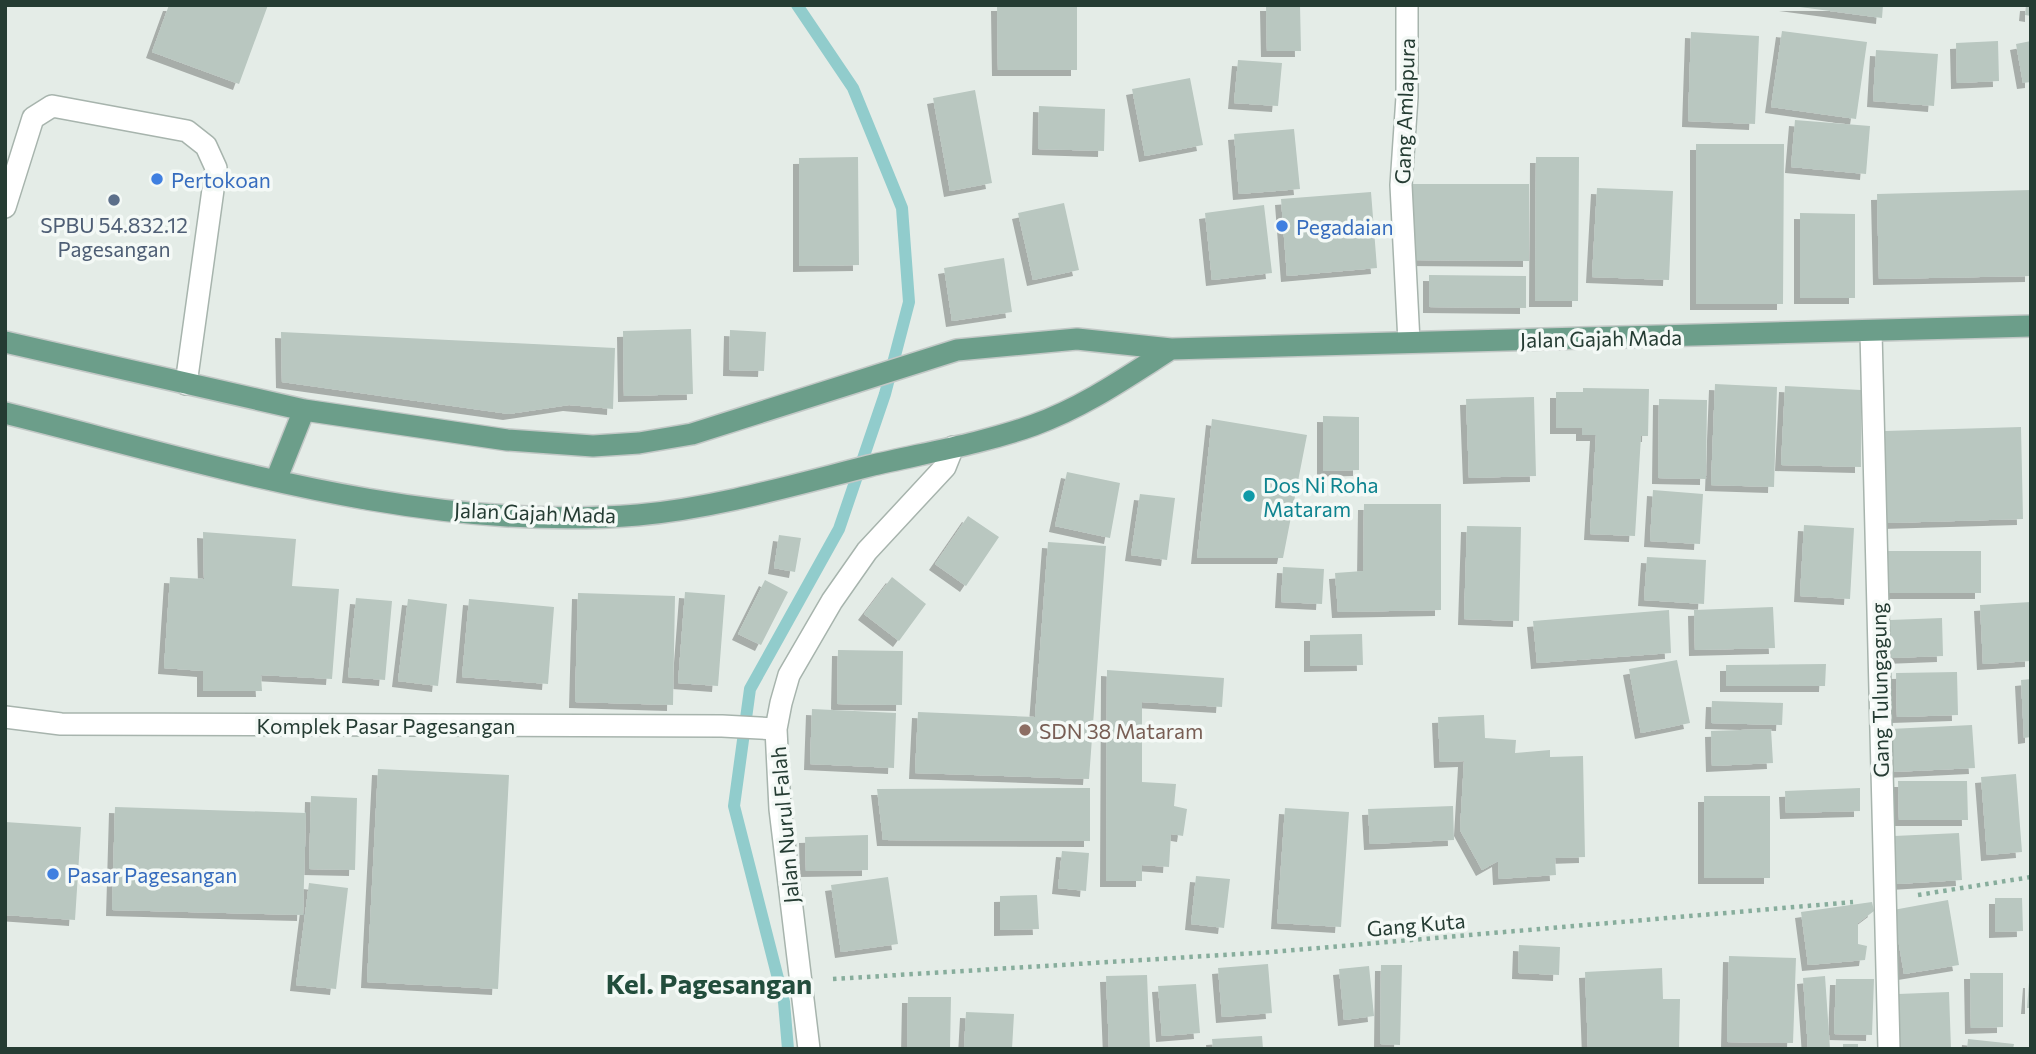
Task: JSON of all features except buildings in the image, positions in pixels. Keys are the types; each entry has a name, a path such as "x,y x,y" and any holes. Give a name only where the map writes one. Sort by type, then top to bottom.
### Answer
{"main road":[{"name":"Jalan Gajah Mada","path":"5,342 304,410 506,440 593,446 639,443 692,434 957,350 1077,339 1171,349 2031,326"},
{"name":"Jalan Gajah Mada","path":"5,413 352,497 474,512 580,517 669,511 826,477 1034,425 1095,398 1171,349"},
{"path":"276,480 304,410"}],"street":[{"name":"Gang Amlapura","path":"1408,5 1407,97 1401,186 1409,342"},
{"path":"5,207 33,118 52,106 187,131 206,146 216,168 186,384"},
{"name":"Gang Tulungagung","path":"1871,332 1889,1049"},
{"name":"Jalan Nurul Falah","path":"809,1049 771,729 789,676 832,601 867,551 945,467 953,447"},
{"name":"Komplek Pasar Pagesangan","path":"5,718 61,724 722,726 771,729"}],"path":[{"name":"Gang Kuta","path":"801,981 1272,952 1884,900 2031,877"}],"waterway":[{"path":"788,1049 784,1002 734,806 750,689 839,529 885,394 909,302 902,208 853,88 797,5"}],"place":[{"name":"Pertokoan","path":"157,179"},
{"name":"SPBU 54.832.12 Pagesangan","path":"114,200"},
{"name":"Pegadaian","path":"1282,226"},
{"name":"Dos Ni Roha Mataram","path":"1249,496"},
{"name":"SDN 38 Mataram","path":"1025,730"},
{"name":"Pasar Pagesangan","path":"53,874"}],"district":[{"name":"Kel. Pagesangan","path":"709,983"}]}
